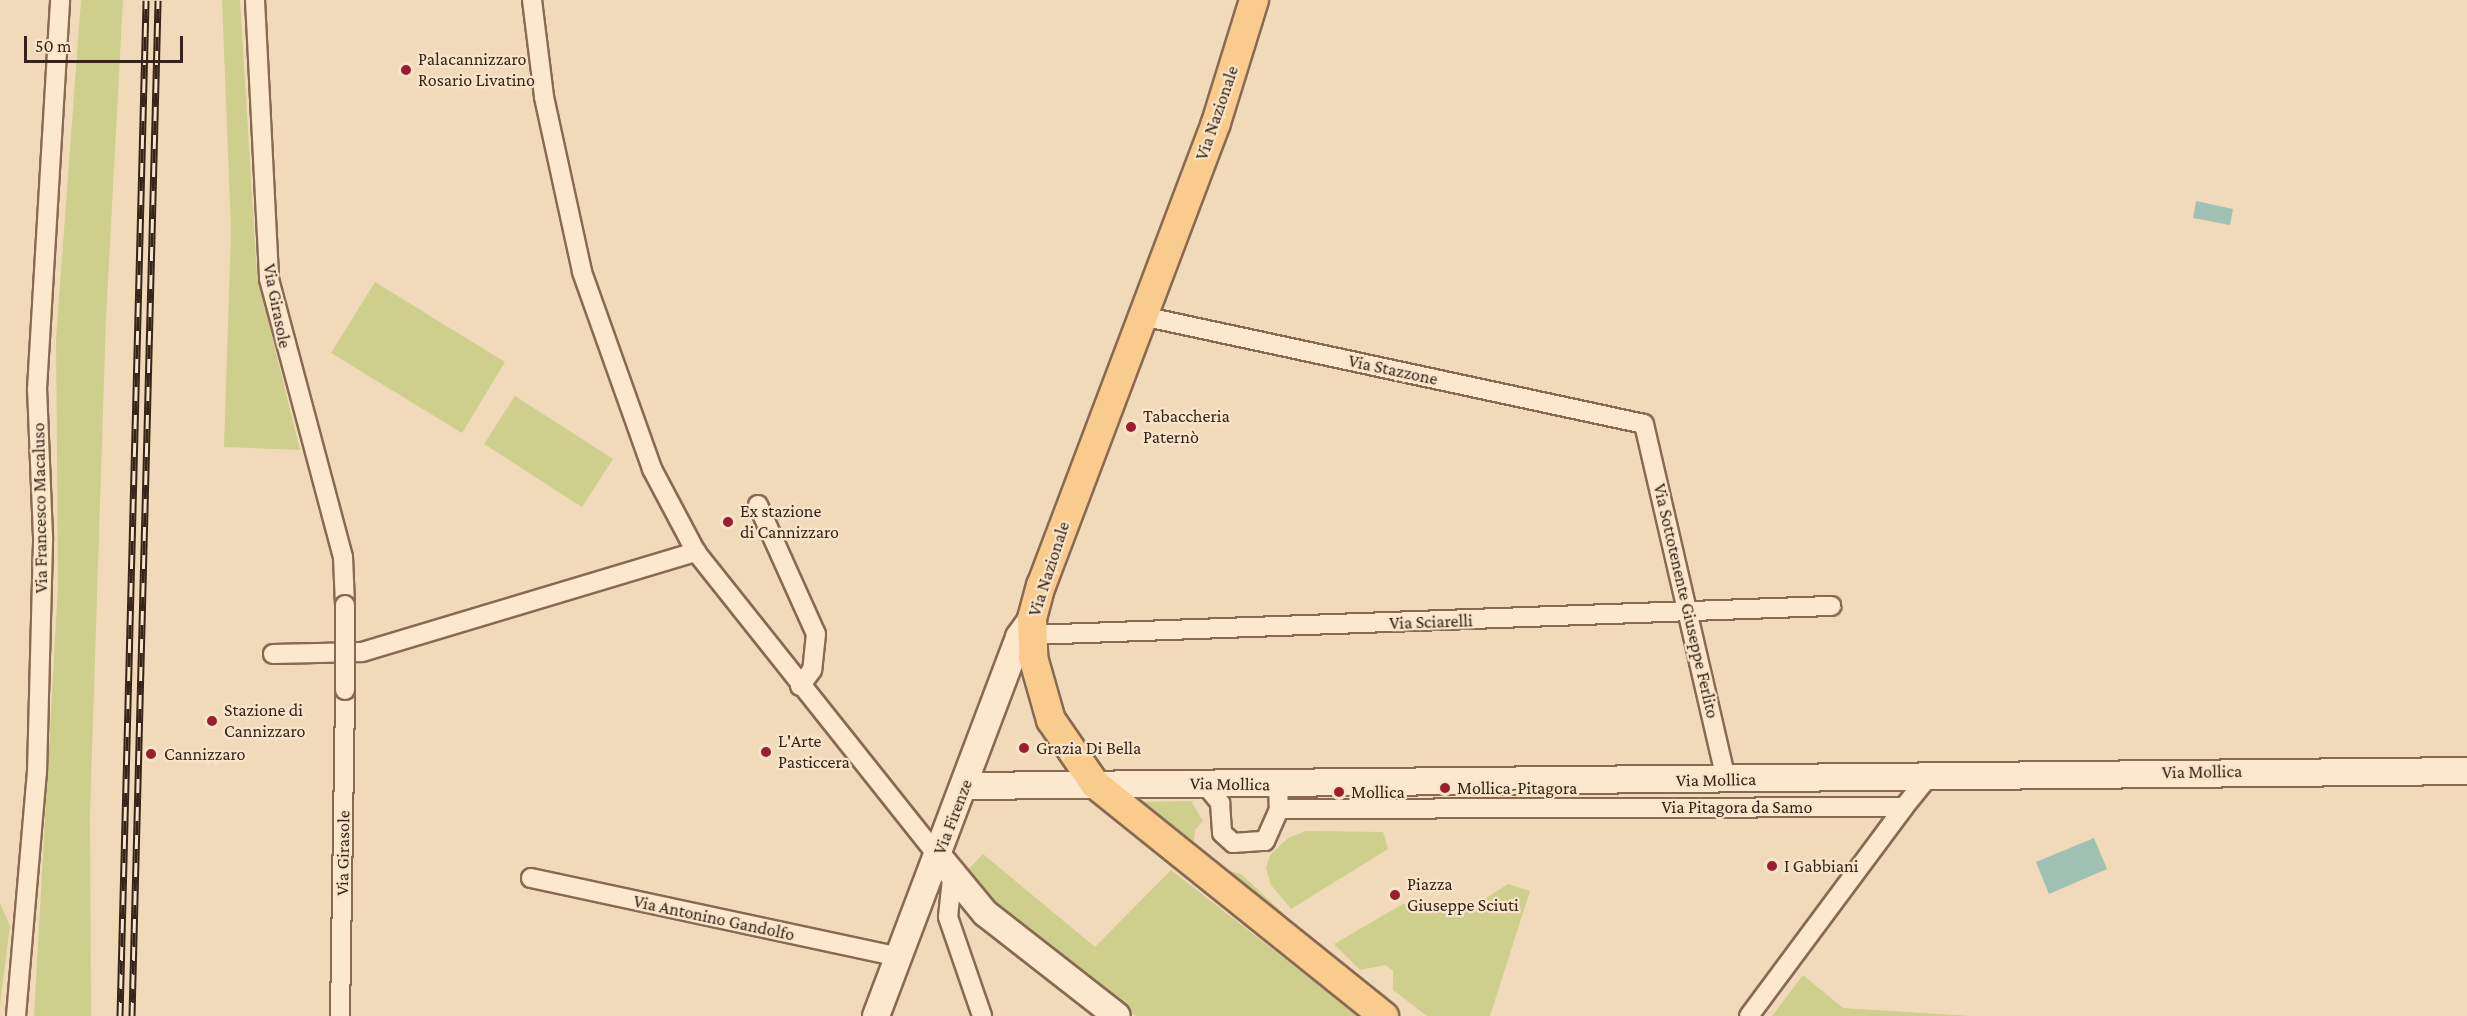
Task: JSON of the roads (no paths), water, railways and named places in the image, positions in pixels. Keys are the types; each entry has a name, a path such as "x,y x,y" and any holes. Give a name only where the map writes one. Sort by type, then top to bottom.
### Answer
{"main road":[{"name":"Via Nazionale","path":"1254,0 1216,123 1142,316 1032,627 1035,668 1051,720 1095,784 1384,1016"}],"street":[{"name":"Via Francesco Macaluso","path":"16,1016 38,772 43,537 37,389 60,0"},
{"name":"Via Girasole","path":"255,0 269,279 343,557 345,690 340,1016"},
{"path":"532,0 544,97 582,272 652,469 696,552 800,686 938,856 952,879 985,914 1117,1016"},
{"name":"Via Stazzone","path":"1142,316 1644,424"},
{"name":"Via Sottotenente Giuseppe Ferlito","path":"1644,424 1691,614 1725,779"},
{"path":"758,505 816,634 812,670 800,686"},
{"path":"273,654 362,652 696,552"},
{"name":"Via Sciarelli","path":"1032,627 1691,614 1831,606"},
{"name":"Via Firenze","path":"876,1016 1019,637 1032,627"},
{"path":"1003,684 1035,668"},
{"name":"Via Mollica","path":"964,786 1204,783 1279,797 1725,779 2467,771"},
{"path":"1749,1016 1928,777"},
{"path":"1204,783 1221,803 1222,833 1233,843 1266,841 1279,797"},
{"name":"Via Pitagora da Samo","path":"1279,797 1570,808 1904,807"},
{"name":"Via Antonino Gandolfo","path":"531,878 898,957"},
{"path":"952,879 948,917 982,1016"},
{"path":"922,897 948,917"}],"railway":[{"path":"120,1016 146,0"},
{"path":"132,1016 158,0"}],"place":[{"name":"Palacannizzaro Rosario Livatino","path":"406,70"},
{"name":"Tabaccheria Paternò","path":"1131,427"},
{"name":"Ex stazione di Cannizzaro","path":"728,522"},
{"name":"Stazione di Cannizzaro","path":"212,721"},
{"name":"Grazia Di Bella","path":"1024,748"},
{"name":"L'Arte Pasticcera","path":"766,752"},
{"name":"Cannizzaro","path":"151,754"},
{"name":"Mollica-Pitagora","path":"1445,788"},
{"name":"Mollica","path":"1339,792"},
{"name":"I Gabbiani","path":"1772,866"},
{"name":"Piazza Giuseppe Sciuti","path":"1395,895"}]}
